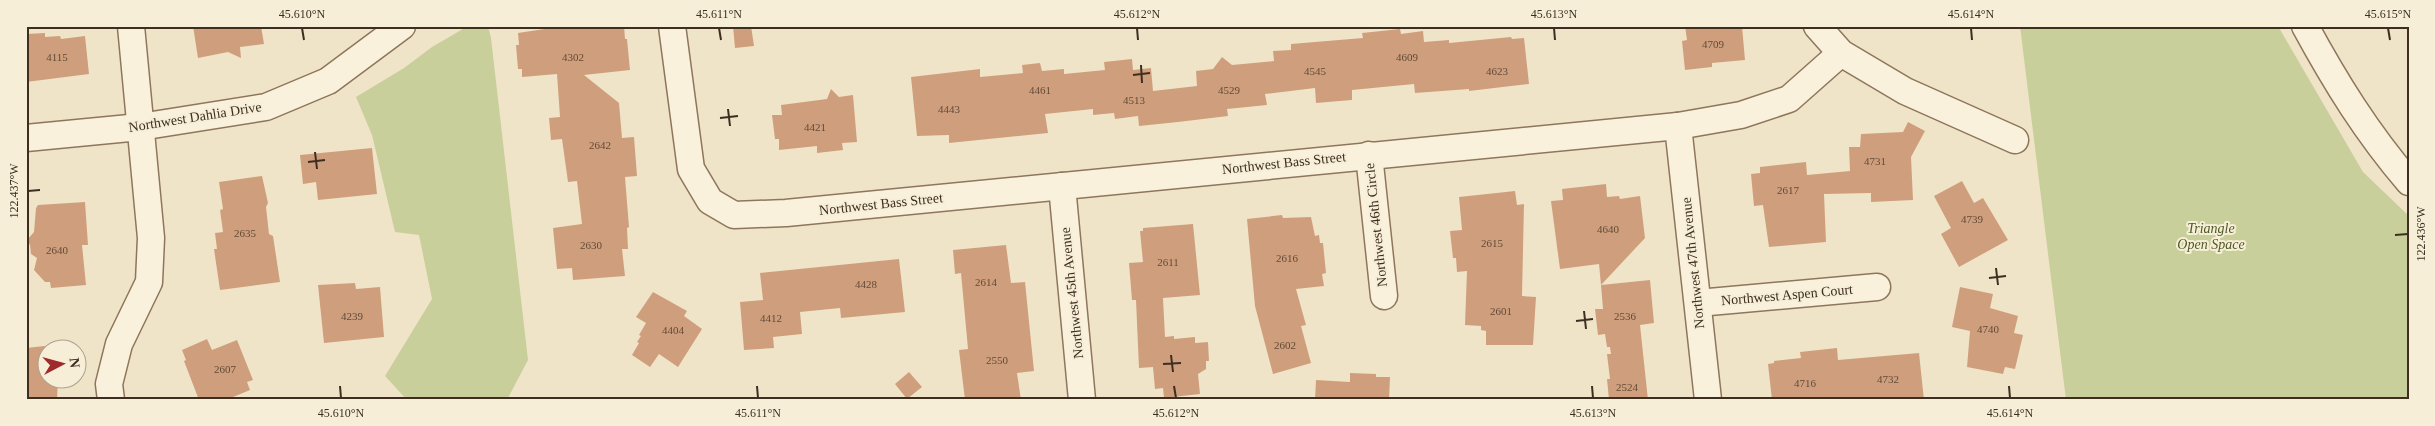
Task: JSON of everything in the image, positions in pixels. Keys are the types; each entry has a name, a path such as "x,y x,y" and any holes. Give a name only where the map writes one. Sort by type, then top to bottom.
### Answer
{"street":[{"path":"111,400 110,384 119,344 149,282 151,238 131,26"},
{"name":"Northwest Dahlia Drive","path":"26,138 140,127 266,107 328,81 402,26"},
{"name":"Northwest Bass Street","path":"672,26 691,169 710,201 734,215 786,213 1678,126 1741,115 1789,99 1842,53"},
{"path":"1817,26 1842,53 1905,91 2015,140"},
{"path":"2305,26 2336,84 2367,130 2409,182"},
{"name":"Northwest 47th Avenue","path":"1678,126 1708,400"},
{"name":"Northwest 46th Circle","path":"1369,155 1384,296"},
{"name":"Northwest 45th Avenue","path":"1062,186 1082,400"},
{"name":"Northwest Aspen Court","path":"1698,303 1876,287"}],"green space":[{"path":"468,26 488,26 491,38 528,360 507,400 407,400 385,376 432,299 419,235 395,232 372,135 356,97 404,68 432,47"},
{"name":"Triangle Open Space","path":"2020,26 2278,26 2363,172 2409,216 2409,400 2066,400"}],"building":[{"path":"193,26 261,26 264,44 240,47 241,58 228,52 198,58"},
{"path":"564,26 624,26 630,70 584,75 619,103 622,138 634,137 637,176 625,177 629,227 627,228 628,249 622,249 625,276 573,280 572,268 557,269 553,228 582,224 577,181 568,182 562,139 551,140 549,118 560,117 557,74 522,77 522,69 518,69 516,45 519,45 518,33"},
{"path":"733,26 751,26 754,46 735,48"},
{"path":"1685,26 1742,26 1745,60 1712,63 1712,67 1685,70 1682,41 1687,40"},
{"path":"1400,29 1401,34 1423,31 1424,42 1449,40 1449,43 1511,37 1512,39 1524,38 1529,84 1469,91 1469,89 1415,93 1414,84 1352,90 1352,100 1316,103 1315,88 1265,94 1267,105 1227,109 1228,116 1139,126 1138,116 1115,119 1114,113 1093,115 1093,109 1045,114 1048,133 949,143 949,135 917,136 911,77 980,69 980,77 1023,73 1022,65 1040,63 1042,71 1064,69 1064,74 1105,70 1104,62 1132,59 1133,70 1151,68 1153,91 1197,86 1196,71 1213,69 1222,57 1232,65 1274,61 1273,51 1291,50 1291,44 1363,38 1362,33"},
{"path":"45,33 45,37 60,36 61,39 85,36 89,74 26,82 26,34"},
{"path":"831,89 839,97 853,95 857,142 842,143 843,150 817,153 817,146 779,150 779,139 775,139 772,115 782,115 781,105 827,99"},
{"path":"1908,122 1925,131 1911,157 1913,200 1871,202 1871,193 1824,194 1826,242 1769,247 1763,205 1754,206 1751,174 1760,173 1760,167 1806,162 1807,175 1850,171 1849,147 1860,147 1861,134 1903,132"},
{"path":"372,148 377,194 318,200 316,182 303,184 300,155"},
{"path":"262,176 268,203 266,207 269,234 273,236 280,282 220,290 214,249 217,249 215,233 223,232 220,210 223,209 219,182"},
{"path":"1962,181 1974,203 1983,198 2008,240 1959,267 1941,234 1951,228 1934,196"},
{"path":"1606,184 1607,197 1619,196 1620,199 1640,196 1645,238 1601,285 1599,264 1560,269 1551,201 1563,200 1562,189"},
{"path":"1515,191 1517,205 1524,204 1522,296 1536,297 1533,345 1486,345 1486,331 1481,330 1481,326 1465,325 1467,271 1457,272 1456,258 1453,258 1450,231 1462,230 1459,197"},
{"path":"85,202 88,245 82,245 86,285 51,288 50,282 45,282 34,270 37,258 31,254 30,245 27,240 34,232 36,208 38,205"},
{"path":"1282,215 1283,218 1311,217 1315,236 1319,235 1320,243 1323,243 1326,273 1322,274 1324,286 1296,289 1306,325 1301,326 1311,363 1273,374 1255,306 1247,219"},
{"path":"1193,224 1200,295 1163,298 1165,337 1174,336 1174,339 1195,337 1195,343 1208,342 1209,361 1206,361 1206,369 1198,374 1200,394 1164,398 1163,388 1155,389 1153,367 1139,368 1136,300 1132,300 1129,263 1143,262 1140,231 1143,231 1143,228"},
{"path":"1006,245 1011,283 1025,282 1034,371 1017,373 1021,400 965,400 959,350 968,349 961,273 955,274 953,250"},
{"path":"899,259 905,312 841,318 840,308 800,312 802,334 773,337 774,348 744,350 740,302 763,300 760,273"},
{"path":"1650,280 1654,323 1640,325 1648,400 1609,400 1607,379 1610,379 1607,354 1611,354 1610,347 1607,347 1605,334 1598,335 1595,309 1603,309 1601,285"},
{"path":"355,283 356,289 380,287 384,337 324,343 318,285"},
{"path":"1960,287 1993,294 1990,308 2018,316 2014,333 2023,335 2015,369 2005,367 2003,374 1967,367 1970,331 1952,327"},
{"path":"653,292 687,311 684,316 702,329 678,367 659,354 650,367 632,355 639,343 637,342 641,336 639,335 646,323 636,317"},
{"path":"207,339 212,350 237,340 253,380 247,382 250,390 226,400 199,400 184,361 186,360 182,350"},
{"path":"38,347 38,388 58,388 57,400 26,400 26,348"},
{"path":"1837,348 1838,360 1919,353 1924,400 1772,400 1768,364 1774,363 1774,361 1801,358 1800,352"},
{"path":"909,372 922,387 907,399 895,384"},
{"path":"1350,373 1376,374 1376,377 1390,377 1389,400 1315,400 1316,380 1350,382"}]}
